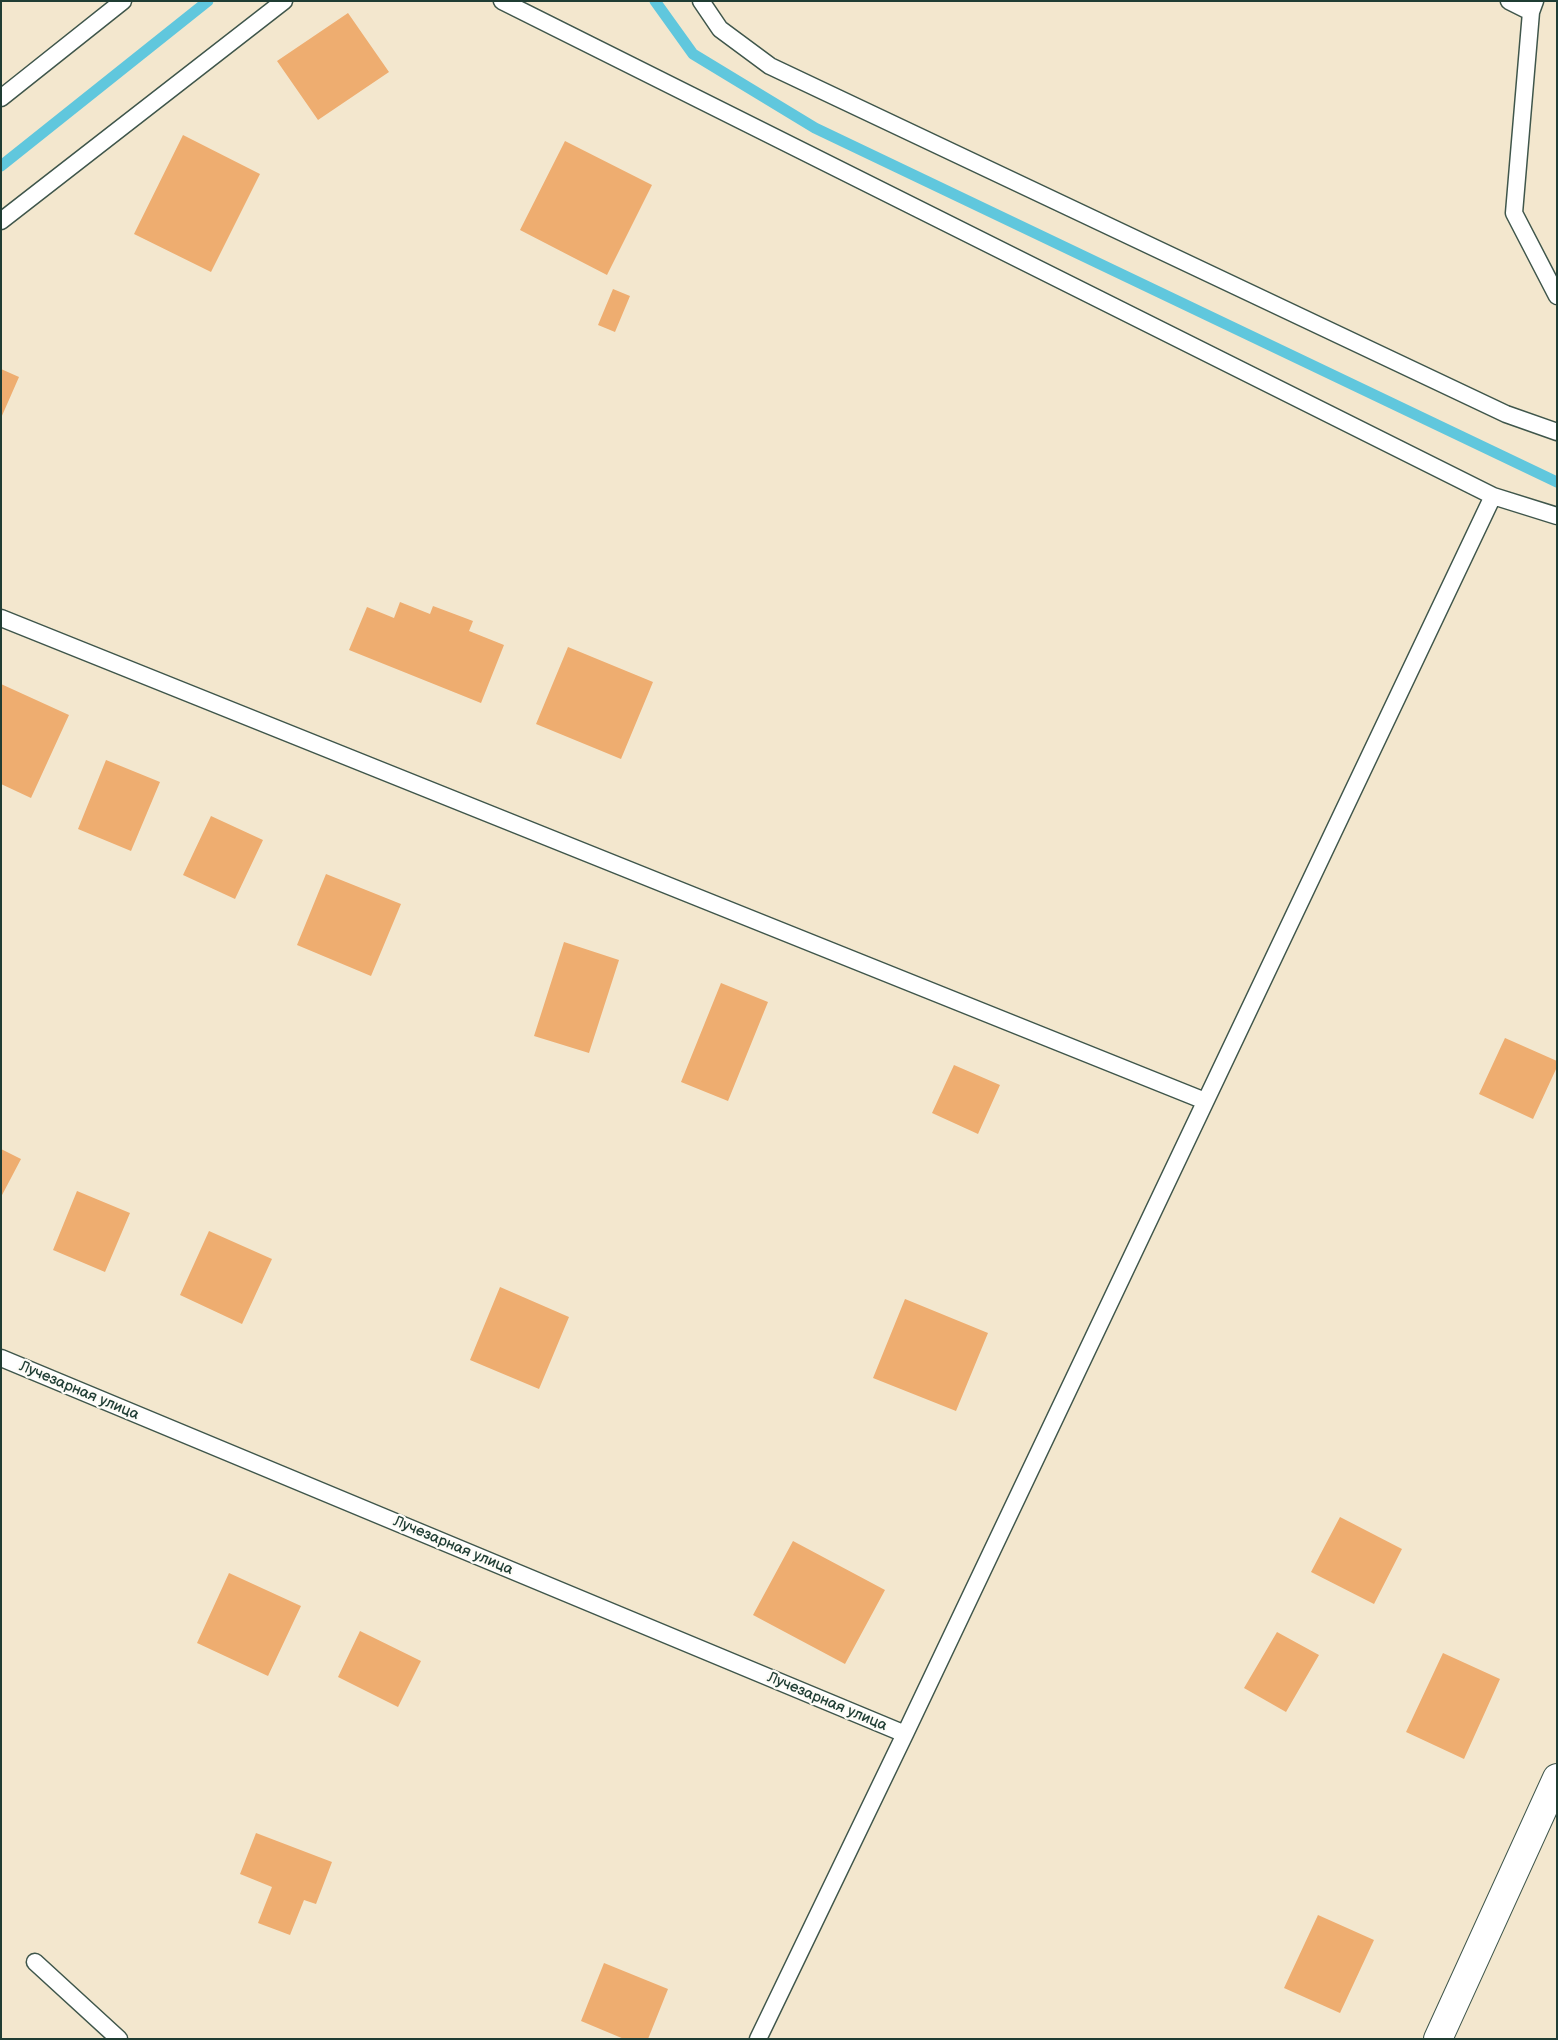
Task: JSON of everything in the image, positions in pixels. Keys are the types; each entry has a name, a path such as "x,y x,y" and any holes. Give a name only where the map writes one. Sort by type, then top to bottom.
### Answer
{"street":[{"path":"1438,2039 1557,1778"}],"lane":[{"path":"1,98 123,1"},
{"path":"1,221 284,1"},
{"path":"502,1 1493,496 1557,516"},
{"path":"700,1 720,29 770,66 1506,414 1557,432"},
{"path":"1509,1 1533,7 1514,213 1557,296"},
{"path":"758,2039 905,1734 1493,496"},
{"path":"1,618 1205,1101"},
{"name":"Лучезарная улица","path":"1,1358 905,1734"},
{"path":"35,1962 119,2039"}],"building":[{"path":"348,13 389,72 318,120 277,61"},
{"path":"183,135 260,174 211,272 134,234"},
{"path":"565,141 652,185 607,275 520,230"},
{"path":"613,289 630,296 615,332 598,325"},
{"path":"1,369 19,377 1,418"},
{"path":"400,602 430,614 433,606 473,621 469,631 504,645 481,703 349,650 367,607 394,618"},
{"path":"568,647 653,682 621,759 536,724"},
{"path":"1,684 69,715 31,798 1,784"},
{"path":"106,760 160,782 131,851 78,829"},
{"path":"211,816 263,840 235,899 183,875"},
{"path":"326,874 401,904 371,976 297,945"},
{"path":"564,942 619,960 589,1053 534,1036"},
{"path":"721,983 768,1002 728,1101 681,1082"},
{"path":"1505,1038 1557,1061 1557,1067 1533,1119 1479,1094"},
{"path":"954,1065 1000,1085 978,1134 932,1113"},
{"path":"1,1149 21,1159 1,1197"},
{"path":"77,1191 130,1213 105,1272 53,1250"},
{"path":"209,1231 272,1259 242,1324 180,1295"},
{"path":"500,1287 569,1317 539,1389 470,1360"},
{"path":"905,1299 988,1333 956,1411 873,1378"},
{"path":"1340,1517 1402,1549 1374,1604 1311,1572"},
{"path":"793,1541 885,1590 845,1664 753,1615"},
{"path":"229,1573 301,1606 268,1676 197,1643"},
{"path":"360,1631 421,1661 398,1707 338,1677"},
{"path":"1277,1632 1319,1655 1286,1712 1244,1688"},
{"path":"1443,1653 1500,1679 1464,1759 1406,1732"},
{"path":"256,1833 332,1862 316,1904 304,1900 290,1935 258,1923 272,1887 240,1874"},
{"path":"1318,1915 1374,1940 1340,2013 1284,1988"},
{"path":"604,1963 668,1989 648,2039 624,2039 581,2021"}],"waterway":[{"path":"1,166 208,1"},
{"path":"655,1 693,54 815,128 1557,482"}]}
